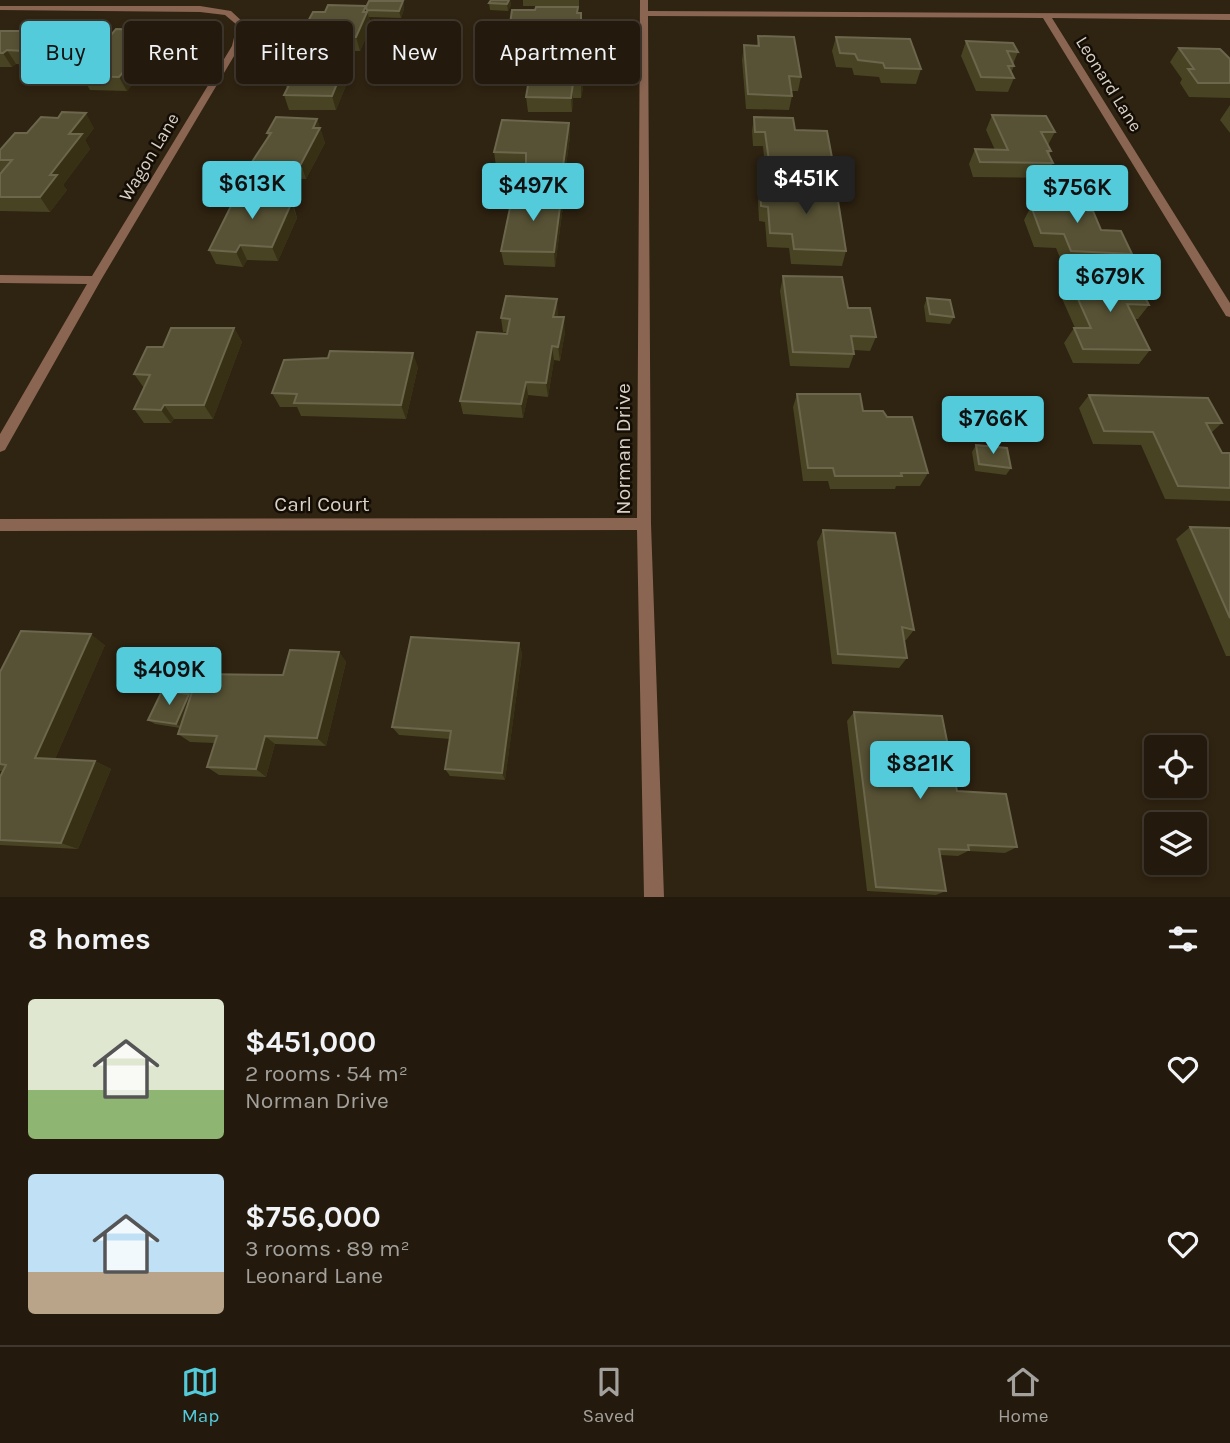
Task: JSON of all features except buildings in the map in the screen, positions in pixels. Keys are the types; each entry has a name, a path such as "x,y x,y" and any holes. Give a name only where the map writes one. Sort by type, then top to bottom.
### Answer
{"street":[{"path":"644,6 1046,16 1230,17"},
{"name":"Norman Drive","path":"644,6 644,524 654,897"},
{"name":"Wagon Lane","path":"0,8 214,10 228,13 242,24 236,46 94,281 0,446"},
{"name":"Leonard Lane","path":"1046,16 1230,313"},
{"path":"0,279 94,281"},
{"name":"Carl Court","path":"0,525 644,524"}]}
